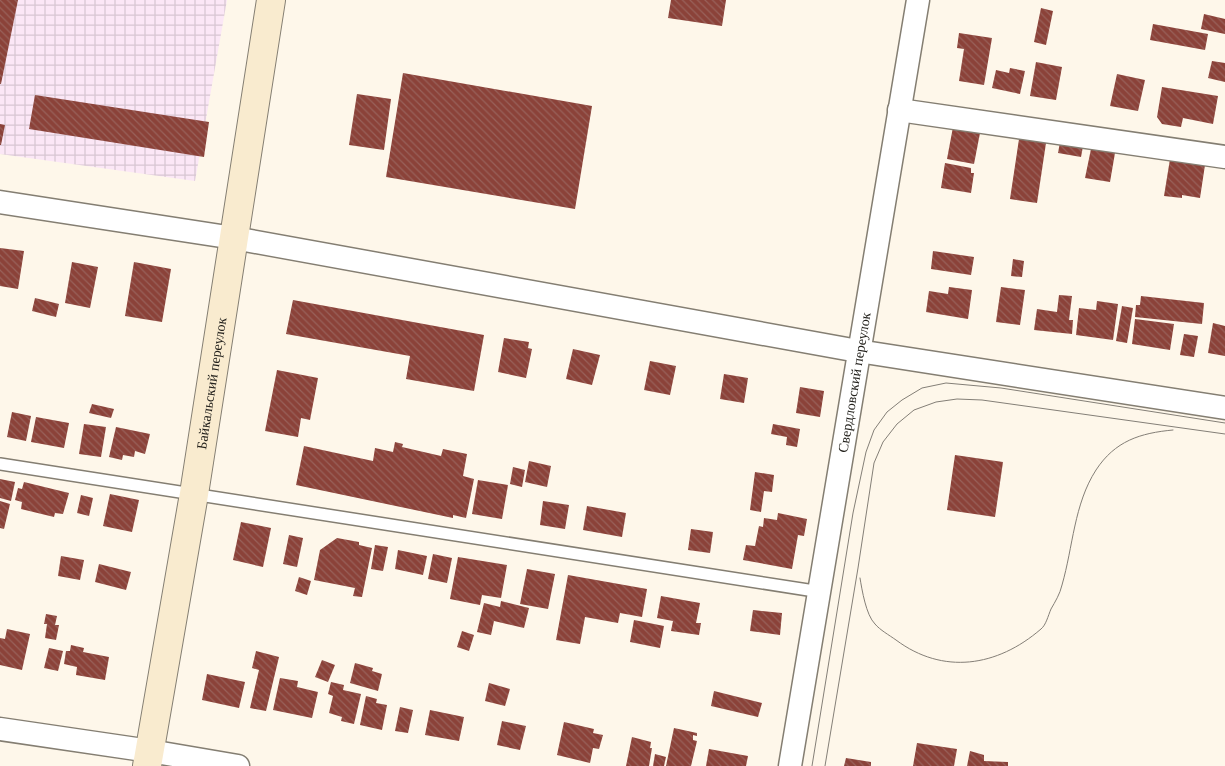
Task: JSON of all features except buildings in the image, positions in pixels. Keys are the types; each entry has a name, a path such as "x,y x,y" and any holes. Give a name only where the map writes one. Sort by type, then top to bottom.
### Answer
{"main road":[{"name":"Байкальский переулок","path":"149,758 194,494 271,0"}],"street":[{"name":"Свердловский переулок","path":"790,766 918,0"},
{"path":"900,110 1225,157"},
{"path":"0,202 234,238 858,351 1225,408"},
{"path":"0,729 149,758 238,766"}],"lane":[{"path":"0,464 820,592"}],"shaded area":[{"path":"0,0 227,0 195,181 0,154"}],"tram line":[{"path":"812,766 853,513 866,452 874,430 887,412 922,388 946,383 1001,388 1225,423"},
{"path":"825,766 874,463 883,442 897,424 914,410 936,402 957,399 982,400 1225,434"},
{"path":"860,578 865,602 872,620 882,630 914,651 932,658 951,662 970,662 1006,652 1024,642 1046,623 1066,571 1078,511 1089,483 1103,460 1120,445 1129,440 1150,433 1173,430"}]}
